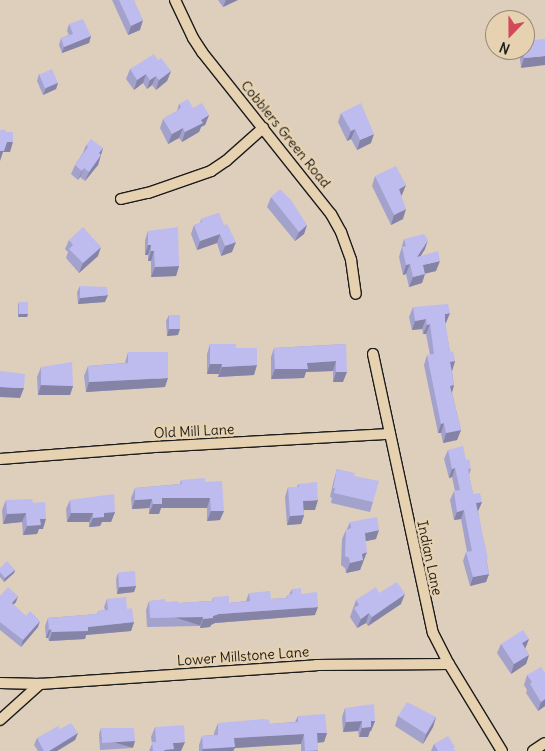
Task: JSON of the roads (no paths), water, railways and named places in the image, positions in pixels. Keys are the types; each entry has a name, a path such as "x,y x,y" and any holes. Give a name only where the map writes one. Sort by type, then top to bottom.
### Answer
{"street":[{"name":"Cobblers Green Road","path":"175,0 193,38 202,52 319,197 341,232 351,260 356,294"},
{"path":"120,199 148,193 211,171 226,161 263,128"},
{"name":"Indian Lane","path":"373,354 433,634 502,751"},
{"name":"Old Mill Lane","path":"0,459 155,446 390,434"},
{"name":"Lower Millstone Lane","path":"0,683 40,684 316,665 449,664"},
{"path":"0,720 40,684"},
{"path":"533,751 545,743"}]}
